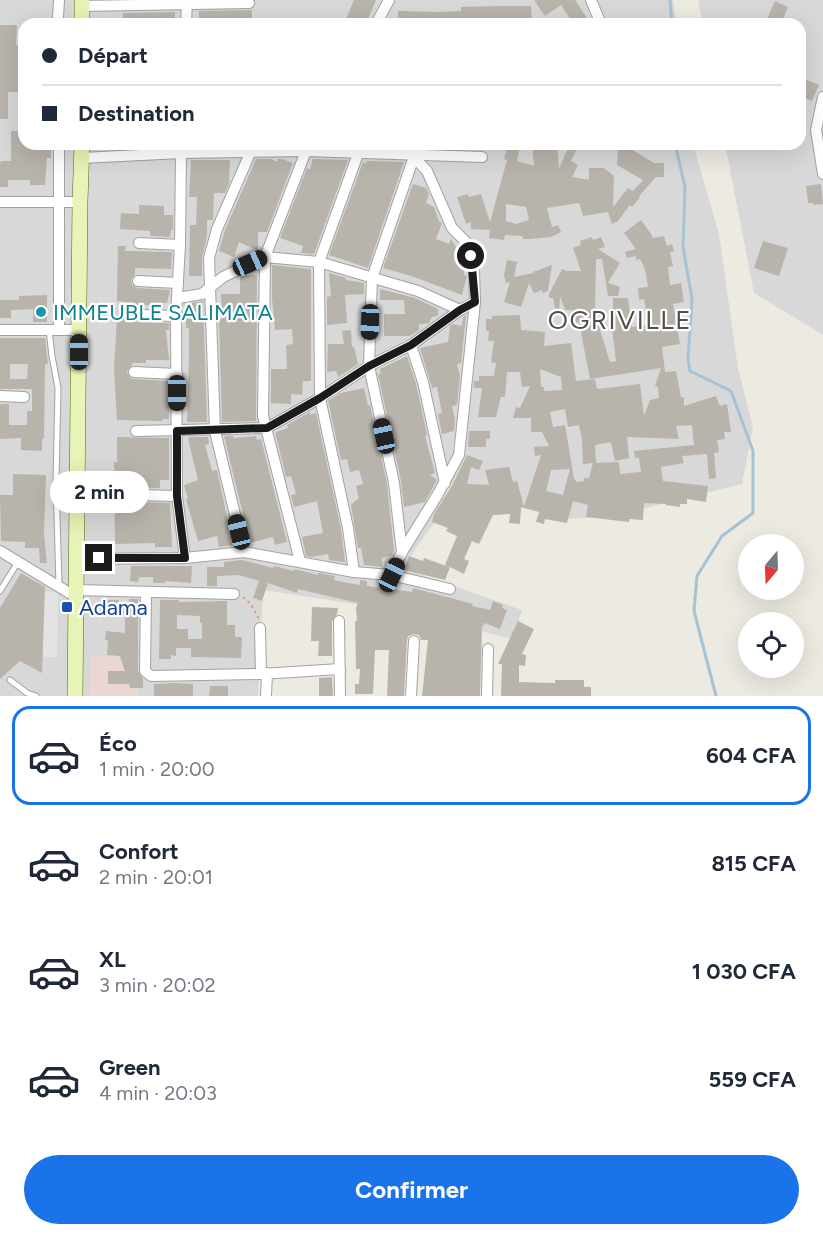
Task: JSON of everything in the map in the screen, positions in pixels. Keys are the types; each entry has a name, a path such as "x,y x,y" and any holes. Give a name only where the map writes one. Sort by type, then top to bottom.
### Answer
{"main road":[{"path":"75,696 82,151"}],"street":[{"path":"58,18 59,0"},
{"path":"379,18 388,0"},
{"path":"591,0 598,18"},
{"path":"186,18 187,2"},
{"path":"82,3 249,3"},
{"path":"823,97 816,130 823,174"},
{"path":"54,330 59,150"},
{"path":"82,151 181,153 359,151 415,156 482,157"},
{"path":"244,552 215,431 209,258 212,244 251,151"},
{"path":"300,561 264,416 265,257 306,151"},
{"path":"354,572 348,528 320,398 319,262 359,151"},
{"path":"181,153 180,245 176,316 177,496 185,558"},
{"path":"402,552 394,483 369,366 372,278 415,156"},
{"path":"392,575 402,552 454,466 461,443 475,302 474,269 468,244 452,228 427,171 415,156"},
{"path":"0,202 80,202"},
{"path":"139,243 180,245"},
{"path":"178,298 202,294 211,285 235,270 265,257 319,262 418,291 460,310"},
{"path":"138,281 178,283"},
{"path":"136,431 215,431 267,428 320,398 369,366 411,345 475,302"},
{"path":"138,315 176,316"},
{"path":"0,330 79,330"},
{"path":"411,345 423,382 445,483"},
{"path":"134,372 177,374"},
{"path":"0,396 24,397"},
{"path":"136,495 177,496"},
{"path":"0,551 76,594 234,594"},
{"path":"77,559 185,558 244,552 354,572 392,575 450,589"},
{"path":"146,593 145,671 148,674 160,676 264,674 340,669"},
{"path":"339,621 340,696"},
{"path":"260,628 266,696"},
{"path":"411,696 414,640"},
{"path":"487,696 488,649"}],"lane":[{"path":"54,330 52,356 58,388 56,482 59,586"},
{"path":"0,591 18,562"},
{"path":"10,680 27,693 36,696"}],"path":[{"path":"234,594 247,599 260,619 260,628"}],"shaded area":[{"path":"0,0 673,0 676,18 18,18 18,150 695,150 719,234 738,368 753,427 742,484 613,516 571,519 455,493 402,568 522,610 512,639 408,612 263,590 258,696 0,696"},
{"path":"698,0 823,0 823,335 754,293 726,150 806,150 806,18 702,18"},
{"path":"44,592 58,592 57,657 43,657"},
{"path":"91,656 120,657 130,688 138,688 138,696 90,696"}],"building":[{"path":"354,0 376,0 368,18 346,18"},
{"path":"534,0 575,0 587,18 569,18 561,5 545,16"},
{"path":"775,1 788,7 783,18 768,18"},
{"path":"531,6 532,18 398,18 398,11 461,11 461,7"},
{"path":"252,10 252,18 199,18 199,11"},
{"path":"175,12 175,18 123,18 123,13"},
{"path":"0,25 17,25 18,92 8,92 8,119 0,119"},
{"path":"806,80 819,85 812,101 806,98"},
{"path":"11,131 18,131 18,150 51,150 51,158 47,158 45,185 30,185 30,180 8,180 8,187 0,187 1,161 11,161"},
{"path":"506,150 520,150 517,161 534,166 533,150 558,150 559,168 567,150 576,150 571,161 578,165 572,177 589,180 589,168 604,168 614,176 613,207 628,188 633,191 643,180 617,165 618,150 634,150 654,163 664,163 664,177 656,177 632,207 630,205 618,221 612,224 608,212 583,216 579,203 547,208 552,227 558,225 561,232 551,237 523,239 523,236 505,235 504,240 489,238 490,230 471,229 471,222 466,224 457,197 481,194 490,222 507,160 504,159","holes":["506,204 526,207 529,220 516,224 506,221"]},
{"path":"256,159 271,159 277,162 278,159 282,159 293,163 267,232 258,232 258,251 239,242 234,257 219,251 225,230"},
{"path":"313,159 348,160 314,254 301,253 303,246 280,238 307,168 310,169"},
{"path":"191,160 230,160 229,184 225,193 214,193 213,220 207,220 202,276 189,276 190,225 196,225 197,197 189,197"},
{"path":"367,161 404,162 368,268 329,255 363,162 366,164"},
{"path":"413,184 426,188 429,194 426,203 434,207 442,223 436,239 449,244 451,239 459,252 457,258 464,264 464,275 467,276 462,295 383,268"},
{"path":"821,184 823,204 808,203 806,186"},
{"path":"139,205 164,206 164,215 173,215 173,230 171,230 170,237 150,236 150,231 120,229 121,213 139,214"},
{"path":"641,220 653,238 664,236 667,246 672,244 674,251 670,252 673,266 668,267 670,285 681,283 684,302 673,304 680,344 662,347 665,372 676,371 681,397 684,397 684,406 716,396 720,406 727,404 731,432 724,432 725,439 717,440 719,452 714,453 716,478 709,479 707,454 682,456 684,463 661,467 663,481 708,486 706,502 687,499 687,504 680,504 680,507 644,503 643,520 629,519 629,522 586,517 588,505 573,501 567,523 545,519 544,524 536,522 539,512 521,507 520,524 509,523 510,514 493,515 479,544 472,541 464,559 469,561 464,574 450,567 445,580 404,570 409,556 423,561 424,558 449,567 445,565 457,536 446,531 448,528 432,522 434,514 452,486 467,455 483,461 479,470 471,467 467,484 489,485 485,470 509,467 513,482 517,481 524,507 541,455 535,456 534,447 549,446 542,432 531,432 531,418 513,418 516,407 520,408 530,386 522,387 520,372 507,372 505,397 501,397 496,417 478,417 482,388 474,388 474,381 479,381 479,376 494,376 496,363 491,362 494,341 488,341 489,331 486,331 486,319 492,319 492,316 520,315 521,330 545,332 544,346 571,343 576,381 595,379 597,389 640,384 644,416 650,400 659,398 658,387 655,386 661,368 590,379 579,322 576,323 572,310 565,310 560,296 559,315 556,315 553,298 549,298 562,269 581,271 573,248 581,245 580,241 601,237 605,247 598,249 620,263 608,283 620,287 618,296 608,296 602,259 596,259 595,314 610,362 616,361 610,312 613,312 613,298 628,298 632,327 649,325 644,299 639,300 638,288 648,287 645,269 640,259 636,260 636,256 627,258 625,252 636,249 624,233","holes":["540,369 561,377 562,390 544,391 544,387 541,387","565,409 568,427 579,425 583,464 593,463 589,478 577,482 574,479 565,425 553,427 550,412","692,425 694,445 634,451 635,458 639,458 641,472 620,474 619,462 596,463 595,445 611,442 615,461 629,458 627,437 679,439 676,426","570,469 563,495 546,491 551,470"]},
{"path":"763,241 788,248 779,276 754,268"},
{"path":"118,246 126,246 125,251 172,252 171,269 135,268 135,274 131,280 132,285 137,288 170,290 167,303 162,303 162,308 117,301"},
{"path":"507,260 517,262 514,277 534,273 552,265 548,291 543,293 542,290 534,293 529,283 521,307 504,302 510,282 506,283 504,275"},
{"path":"272,265 311,269 311,381 303,381 302,395 291,394 291,404 271,403 271,369 287,369 286,345 293,344 292,329 275,330"},
{"path":"329,273 346,278 346,280 364,283 364,294 345,295 347,323 327,325 327,297 331,296"},
{"path":"257,275 256,421 222,422 219,319 222,319 221,294 240,294 240,277"},
{"path":"380,289 415,298 438,309 438,316 432,317 429,323 419,324 419,330 410,336 384,336 384,314 405,314 404,300 380,300"},
{"path":"47,295 47,322 33,322 33,309 11,310 11,318 0,318 0,300 19,300 19,296"},
{"path":"203,301 207,422 187,422 189,328 186,328 186,319 191,319 191,303"},
{"path":"466,315 461,363 457,364 460,376 457,405 452,406 455,420 454,431 442,434 438,414 442,413 437,387 432,388 420,348 448,342 450,326 453,324 462,326 463,317"},
{"path":"117,318 132,319 138,322 169,323 169,330 166,330 169,360 146,360 146,363 133,363 127,372 133,379 169,381 169,419 162,419 162,421 117,420 114,368"},
{"path":"351,330 352,347 354,347 358,364 338,377 336,371 327,372 328,344 344,344 342,331"},
{"path":"0,338 45,338 48,364 45,364 42,451 21,450 21,438 0,439 0,404 9,404 9,425 27,425 27,411 32,411 32,389 0,389","holes":["10,364 28,364 27,379 10,379"]},
{"path":"407,356 416,384 427,435 425,436 435,473 430,475 437,480 425,502 404,507 401,481 378,374 381,374 380,369"},
{"path":"364,388 368,405 370,405 387,484 394,551 392,555 382,558 382,567 364,565 361,548 358,548 351,505 359,498 356,486 363,484 359,470 350,472 347,459 341,460 328,401 341,393"},
{"path":"310,412 310,415 316,413 341,529 345,562 329,560 328,554 306,556 302,537 323,533 317,501 294,507 291,495 296,494 291,476 286,477 276,436 276,432 288,428 287,425"},
{"path":"469,431 490,431 490,439 486,439 486,447 468,447"},
{"path":"224,436 234,438 256,436 257,440 261,439 287,542 275,545 273,537 250,543"},
{"path":"117,437 169,438 169,480 160,480 160,488 134,488 130,495 131,499 136,502 170,503 172,547 155,547 155,543 115,544 114,462 117,462"},
{"path":"208,437 209,444 205,445 212,471 217,470 233,545 219,547 217,536 198,541 184,485 198,480 188,439"},
{"path":"13,474 46,475 44,534 47,563 40,563 39,548 25,548 25,542 1,541 0,495 13,495"},
{"path":"242,560 273,568 274,566 335,576 334,580 360,585 360,580 367,581 367,586 412,592 413,588 490,610 493,601 503,605 502,608 507,610 500,629 485,623 482,627 480,696 422,696 428,640 421,640 419,635 414,634 408,636 407,641 404,696 387,696 389,650 375,650 373,694 355,694 355,684 359,684 360,669 356,669 355,621 357,621 358,603 298,589 297,593 268,583 262,601 253,598 259,581 239,575 217,576 217,586 207,586 207,567 224,567 224,562"},
{"path":"131,566 192,566 191,583 165,581 165,583 153,583 153,577 139,577 138,582 130,581"},
{"path":"21,573 45,587 42,673 20,661 0,679 0,608"},
{"path":"129,599 138,599 138,671 143,679 143,688 130,688 129,684 108,684 108,671 125,671 120,656 107,655 106,631 125,633 125,614 103,614 103,600 119,600 119,605 129,605"},
{"path":"160,600 227,601 227,625 235,625 235,637 242,637 241,658 191,657 191,648 176,648 176,656 171,655 171,659 159,659","holes":["177,615 200,616 202,639 188,639 188,629 177,629"]},
{"path":"312,607 338,608 332,621 332,656 318,656 319,641 311,641"},
{"path":"518,621 534,629 522,654 526,655 525,666 519,665 519,682 555,683 555,680 584,680 584,687 591,687 591,696 501,696 502,664 498,664"},
{"path":"332,677 333,696 319,696 319,678"},
{"path":"154,684 193,684 193,696 154,696"},
{"path":"210,686 228,686 228,696 209,696"}],"waterway":[{"path":"670,0 672,18"},
{"path":"676,150 685,187 683,247 692,299 688,359 690,371 731,391 753,451 753,513 722,536 697,576 694,611 716,696"}],"place":[{"name":"IMMEUBLE SALIMATA","path":"41,312"},
{"name":"Adama","path":"67,607"}],"district":[{"name":"OGRIVILLE","path":"620,320"}],"route":[{"path":"99,558 185,558 177,496 177,431 267,428 320,398 369,366 411,345 475,302 474,269 471,256"}]}
